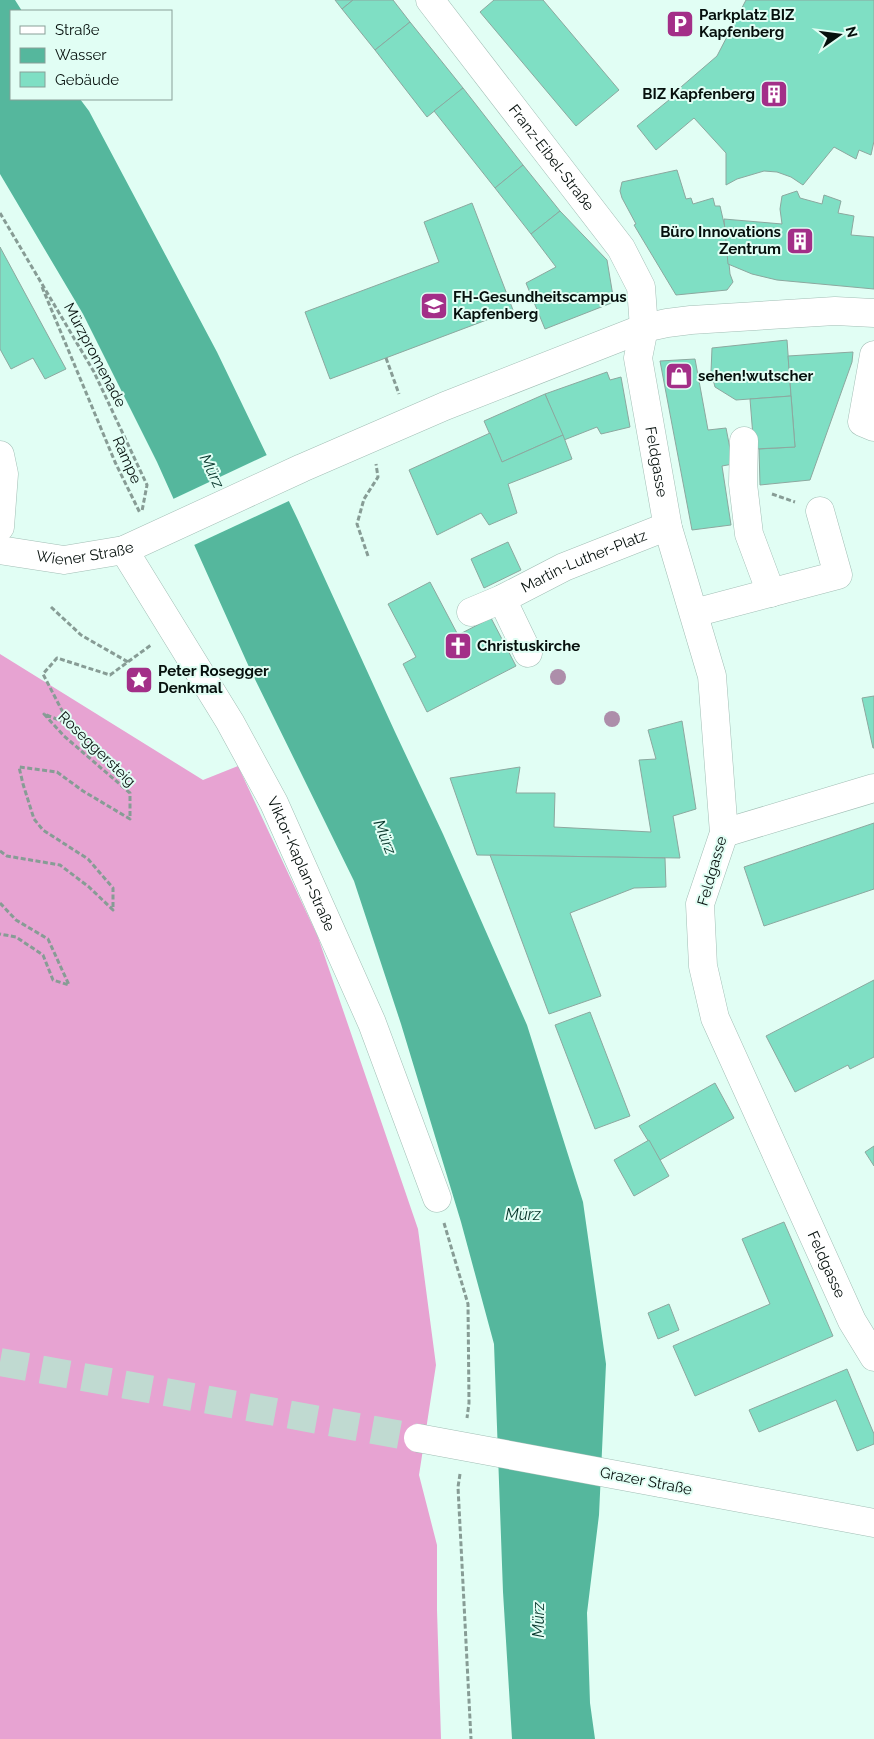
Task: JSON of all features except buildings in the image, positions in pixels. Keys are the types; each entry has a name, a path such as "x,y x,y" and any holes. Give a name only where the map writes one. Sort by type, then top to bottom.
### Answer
{"main road":[{"name":"Franz-Eibel-Straße","path":"430,0 621,248 641,287 644,328"},
{"name":"Wiener Straße","path":"0,550 64,560 124,550 302,468 445,406 644,328 691,320 835,311 874,313"},
{"name":"Feldgasse","path":"644,328 638,358 668,528 712,676 724,833 700,904 703,966 715,1018 852,1321 874,1357"},
{"path":"874,355 862,422 874,426"},
{"path":"744,441 743,484 749,534 771,593"},
{"path":"0,455 4,474 0,527"},
{"path":"694,613 838,575 820,511"},
{"name":"Martin-Luther-Platz","path":"471,612 502,599 564,566 658,530 668,528"},
{"name":"Viktor-Kaplan-Straße","path":"124,550 230,722 274,803 372,1023 437,1198"},
{"name":"Martin-Luther-Platz","path":"502,599 528,653"},
{"path":"724,833 874,788"},
{"name":"Grazer Straße","path":"418,1438 874,1523"}],"path":[{"name":"Mürzpromenade","path":"0,212 94,372 147,485 141,515"},
{"name":"Rampe","path":"37,274 115,462 141,515"},
{"path":"386,358 399,394"},
{"path":"368,556 357,524 364,499 378,477 375,456"},
{"path":"743,484 820,511"},
{"path":"51,607 81,635 128,662"},
{"name":"Roseggersteig","path":"0,851 7,856 60,865 89,887 113,910 113,888 88,859 43,830 34,819 19,767 57,772 83,791 130,819 130,793 64,736 44,714 69,724 43,674 57,658 110,675 153,644"},
{"path":"0,903 16,920 48,939 69,985 53,980 43,955 16,937 0,934"}],"shaded area":[{"path":"0,654 203,780 238,766 318,937 418,1229 436,1365 419,1475 437,1545 441,1739 0,1739"}],"water":[{"name":"Mürz","path":"0,0 15,0 21,10 10,10 10,100 81,100 89,111 217,352 298,520 443,834 527,1025 583,1202 606,1364 599,1515 587,1613 590,1703 595,1739 512,1739 503,1592 494,1344 461,1222 401,1024 354,881 249,667 157,462 83,314 0,174"}],"pier":[{"path":"269,454 291,500 192,546 171,500"}],"tunnel":[{"path":"0,1362 418,1438"}],"place":[{"name":"Parkplatz BIZ Kapfenberg","path":"680,24"},
{"name":"BIZ Kapfenberg","path":"774,94"},
{"name":"Büro Innovations Zentrum","path":"800,241"},
{"name":"FH-Gesundheitscampus Kapfenberg","path":"434,306"},
{"name":"sehen!wutscher","path":"679,376"},
{"name":"Christuskirche","path":"458,646"},
{"name":"Peter Rosegger Denkmal","path":"139,680"}]}
